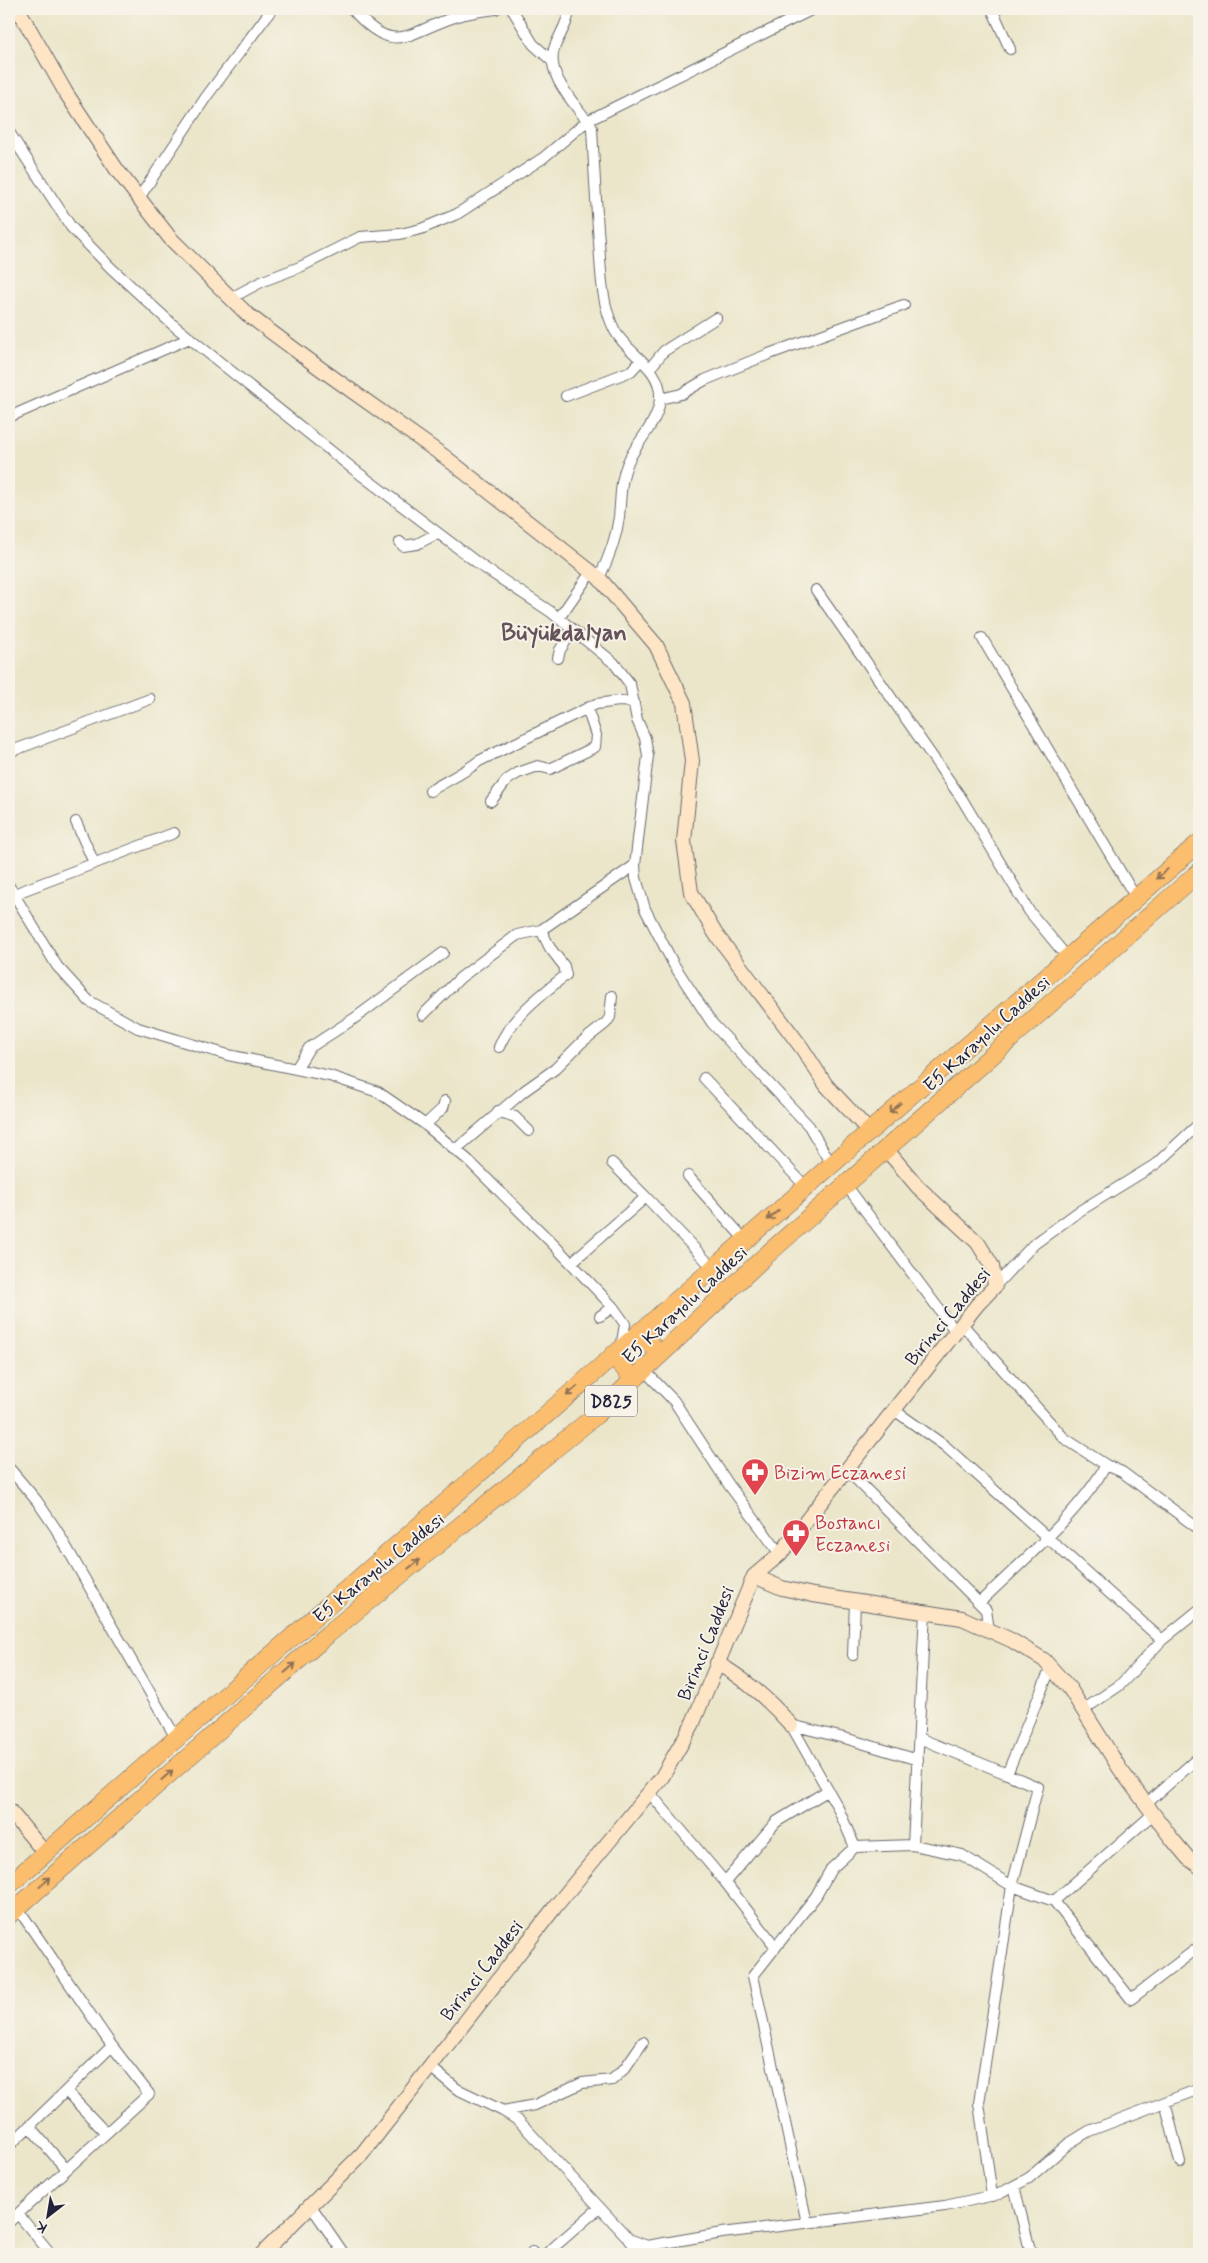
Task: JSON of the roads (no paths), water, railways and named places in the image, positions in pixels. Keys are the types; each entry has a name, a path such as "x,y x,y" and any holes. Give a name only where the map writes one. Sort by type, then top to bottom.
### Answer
{"highway":[{"name":"E5 Karayolu Caddesi","path":"9,1885 1199,842"},
{"name":"E5 Karayolu Caddesi","path":"13,1911 328,1634 596,1415 762,1259 1199,872"},
{"path":"640,1331 660,1355"},
{"path":"617,1351 639,1375"}],"street":[{"path":"18,9 66,93 117,170 170,238 247,314 321,370 445,457 595,575 656,645 684,703 692,761 684,841 691,892 715,933 802,1048 826,1085 869,1131"},
{"path":"139,198 206,97 272,9"},
{"path":"352,9 368,28 386,36 399,38 412,35 458,16 496,9"},
{"path":"512,9 532,44 552,61 564,93 592,128 603,291 615,331 650,368 659,384 660,399 655,417 628,461 622,481 619,518 611,554 559,618"},
{"path":"552,61 554,51 569,16 569,9"},
{"path":"231,298 263,281 300,267 360,237 400,234 421,229 457,214 543,158 588,121 813,9"},
{"path":"992,9 1010,49"},
{"path":"9,132 15,144 71,227 111,268 190,338 352,468 483,567 559,618 584,641 614,663 630,684 637,720 645,738 648,756 635,865 636,878 645,909 674,965 712,1023 809,1126 831,1164"},
{"path":"660,399 681,394 705,380 768,354 904,305"},
{"path":"650,368 664,351 716,318"},
{"path":"9,417 190,338"},
{"path":"566,396 631,371 641,360"},
{"path":"400,542 403,546 417,544 438,533"},
{"path":"816,590 962,798 1029,912 1067,958"},
{"path":"558,658 560,650 573,630"},
{"path":"982,638 1136,898"},
{"path":"9,752 150,699"},
{"path":"430,792 449,779 466,772 480,761 587,708 609,702 634,702"},
{"path":"491,800 507,780 518,773 538,766 550,769 595,747 596,736 587,708"},
{"path":"76,822 94,863"},
{"path":"174,833 94,863 12,890 57,966 89,1001 138,1028 228,1055 330,1076 378,1092 426,1126 468,1160 613,1307 625,1324 617,1351"},
{"path":"423,1015 460,978 517,935 541,930 635,865"},
{"path":"499,1047 504,1033 513,1022 566,975 564,966 550,948 541,930"},
{"path":"296,1069 308,1048 356,1018 443,953"},
{"path":"455,1150 498,1111 555,1069 582,1042 606,1023 610,1016 612,996"},
{"path":"704,1078 806,1187"},
{"path":"426,1126 443,1108 445,1101"},
{"path":"498,1111 515,1117 529,1130"},
{"name":"Birinci Caddesi","path":"262,2254 362,2154 555,1907 662,1777 692,1725 754,1576 780,1554 959,1328 1033,1245 1078,1212 1156,1164 1199,1124"},
{"path":"886,1149 918,1187 978,1243 992,1266 995,1286"},
{"path":"612,1163 713,1268"},
{"path":"688,1176 745,1240"},
{"path":"846,1185 959,1328 1064,1438 1106,1465 1122,1472 1199,1529"},
{"path":"571,1263 646,1197"},
{"path":"600,1316 613,1307"},
{"path":"639,1375 674,1402 729,1485 780,1554"},
{"path":"894,1410 944,1446 1162,1640"},
{"path":"979,1603 1047,1537 1094,1485 1106,1465"},
{"path":"9,1468 37,1501 56,1529 176,1738"},
{"path":"847,1470 986,1610 989,1618 989,1630"},
{"path":"754,1576 782,1588 813,1595 962,1618 1020,1645 1044,1660 1070,1689 1120,1769 1150,1809 1194,1855 1199,1866"},
{"path":"852,1655 855,1602"},
{"path":"1083,1710 1120,1685 1162,1640 1199,1610"},
{"path":"913,1845 925,1612"},
{"path":"717,1663 754,1688 776,1707 792,1725 827,1792 837,1806 854,1847"},
{"path":"1006,1774 1051,1667"},
{"path":"792,1725 918,1760"},
{"path":"919,1738 1038,1787 1012,1886 979,2103 992,2196"},
{"path":"1054,1901 1150,1809 1199,1757"},
{"path":"649,1792 725,1882 775,1946"},
{"path":"725,1882 776,1822 827,1792"},
{"path":"9,1810 46,1853"},
{"path":"807,2223 753,1976 816,1896 831,1868 854,1847 913,1845 962,1855 1012,1886 1054,1901 1131,1999 1199,1947"},
{"path":"9,2222 149,2094 13,1911"},
{"path":"503,2111 536,2105 582,2083 612,2080 625,2068 644,2042"},
{"path":"9,2146 67,2092 112,2046"},
{"path":"429,2066 457,2089 503,2111 518,2121 640,2254"},
{"path":"628,2239 648,2246 722,2233 945,2206 992,2196 1029,2178 1068,2144 1089,2131 1199,2089"},
{"path":"67,2092 106,2133"},
{"path":"1166,2102 1180,2162"},
{"path":"29,2126 66,2169"},
{"path":"1014,2186 1031,2254"},
{"path":"310,2206 344,2254"},
{"path":"546,2254 599,2208"},
{"path":"18,2214 51,2254"}],"place":[{"name":"Bizim Eczanesi","path":"755,1496"},
{"name":"Bostancı Eczanesi","path":"796,1557"}],"district":[{"name":"Büyükdalyan","path":"564,632"}]}
